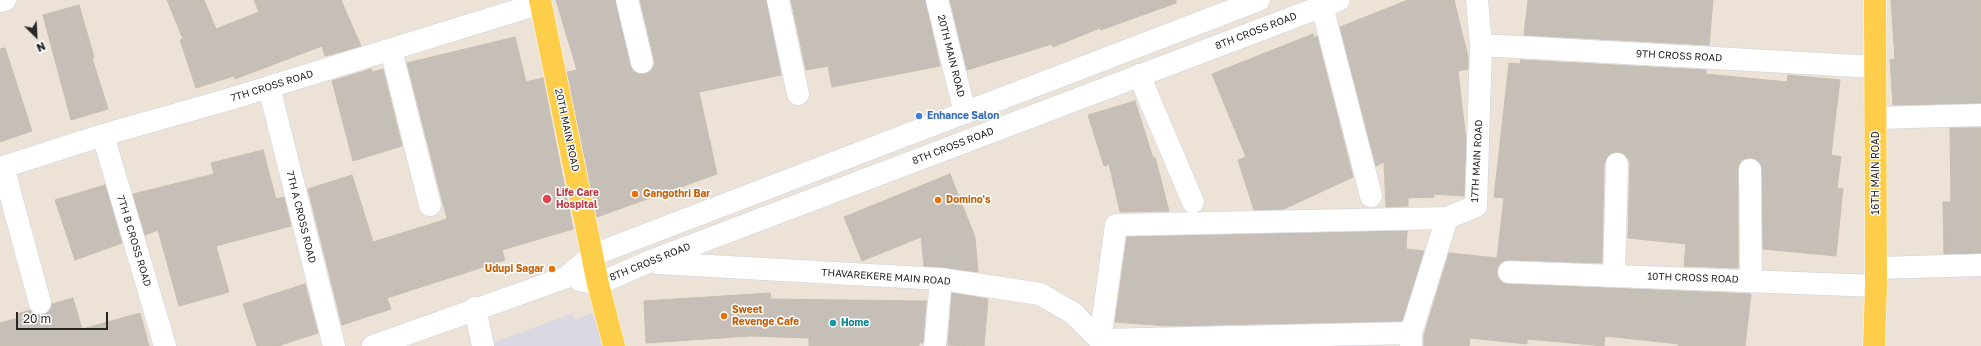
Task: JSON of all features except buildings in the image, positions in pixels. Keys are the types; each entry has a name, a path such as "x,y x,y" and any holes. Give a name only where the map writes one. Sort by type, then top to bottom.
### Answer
{"main road":[{"name":"16TH MAIN ROAD","path":"1874,346 1876,277 1875,0"},
{"name":"20TH MAIN ROAD","path":"540,2 598,284 614,346"}],"street":[{"path":"0,1 5,0"},
{"path":"627,0 642,62"},
{"path":"778,0 798,94"},
{"name":"20TH MAIN ROAD","path":"937,0 965,112"},
{"path":"382,344 475,308 567,277 593,255 1259,0"},
{"name":"17TH MAIN ROAD","path":"1447,218 1476,206 1481,45 1477,0"},
{"name":"7TH CROSS ROAD","path":"40,303 3,167 103,135 391,50 540,2"},
{"path":"1330,3 1371,196"},
{"name":"8TH CROSS ROAD","path":"567,277 598,284 648,262 1330,3"},
{"name":"9TH CROSS ROAD","path":"1481,45 1876,67"},
{"path":"391,50 430,205"},
{"path":"1139,76 1193,202"},
{"name":"7TH A CROSS ROAD","path":"269,87 334,346"},
{"path":"1876,118 1981,115"},
{"name":"7TH B CROSS ROAD","path":"103,135 165,346"},
{"path":"1614,276 1617,164"},
{"path":"1750,170 1751,280"},
{"path":"1447,218 1411,339 1102,343 1116,225 1447,218"},
{"name":"THAVAREKERE MAIN ROAD","path":"648,262 941,279 1040,294 1074,312 1102,343"},
{"name":"10TH CROSS ROAD","path":"1509,272 1751,280 1876,277 1981,265"},
{"path":"935,346 941,279"},
{"path":"475,308 483,346"}],"shaded area":[{"path":"598,311 603,346 484,346 573,313 574,320"}],"place":[{"name":"Enhance Salon","path":"919,116"},
{"name":"Gangothri Bar","path":"635,194"},
{"name":"Life Care Hospital","path":"547,199"},
{"name":"Domino's","path":"938,200"},
{"name":"Udupi Sagar","path":"552,269"},
{"name":"Sweet Revenge Cafe","path":"724,316"},
{"name":"Home","path":"833,323"}]}
